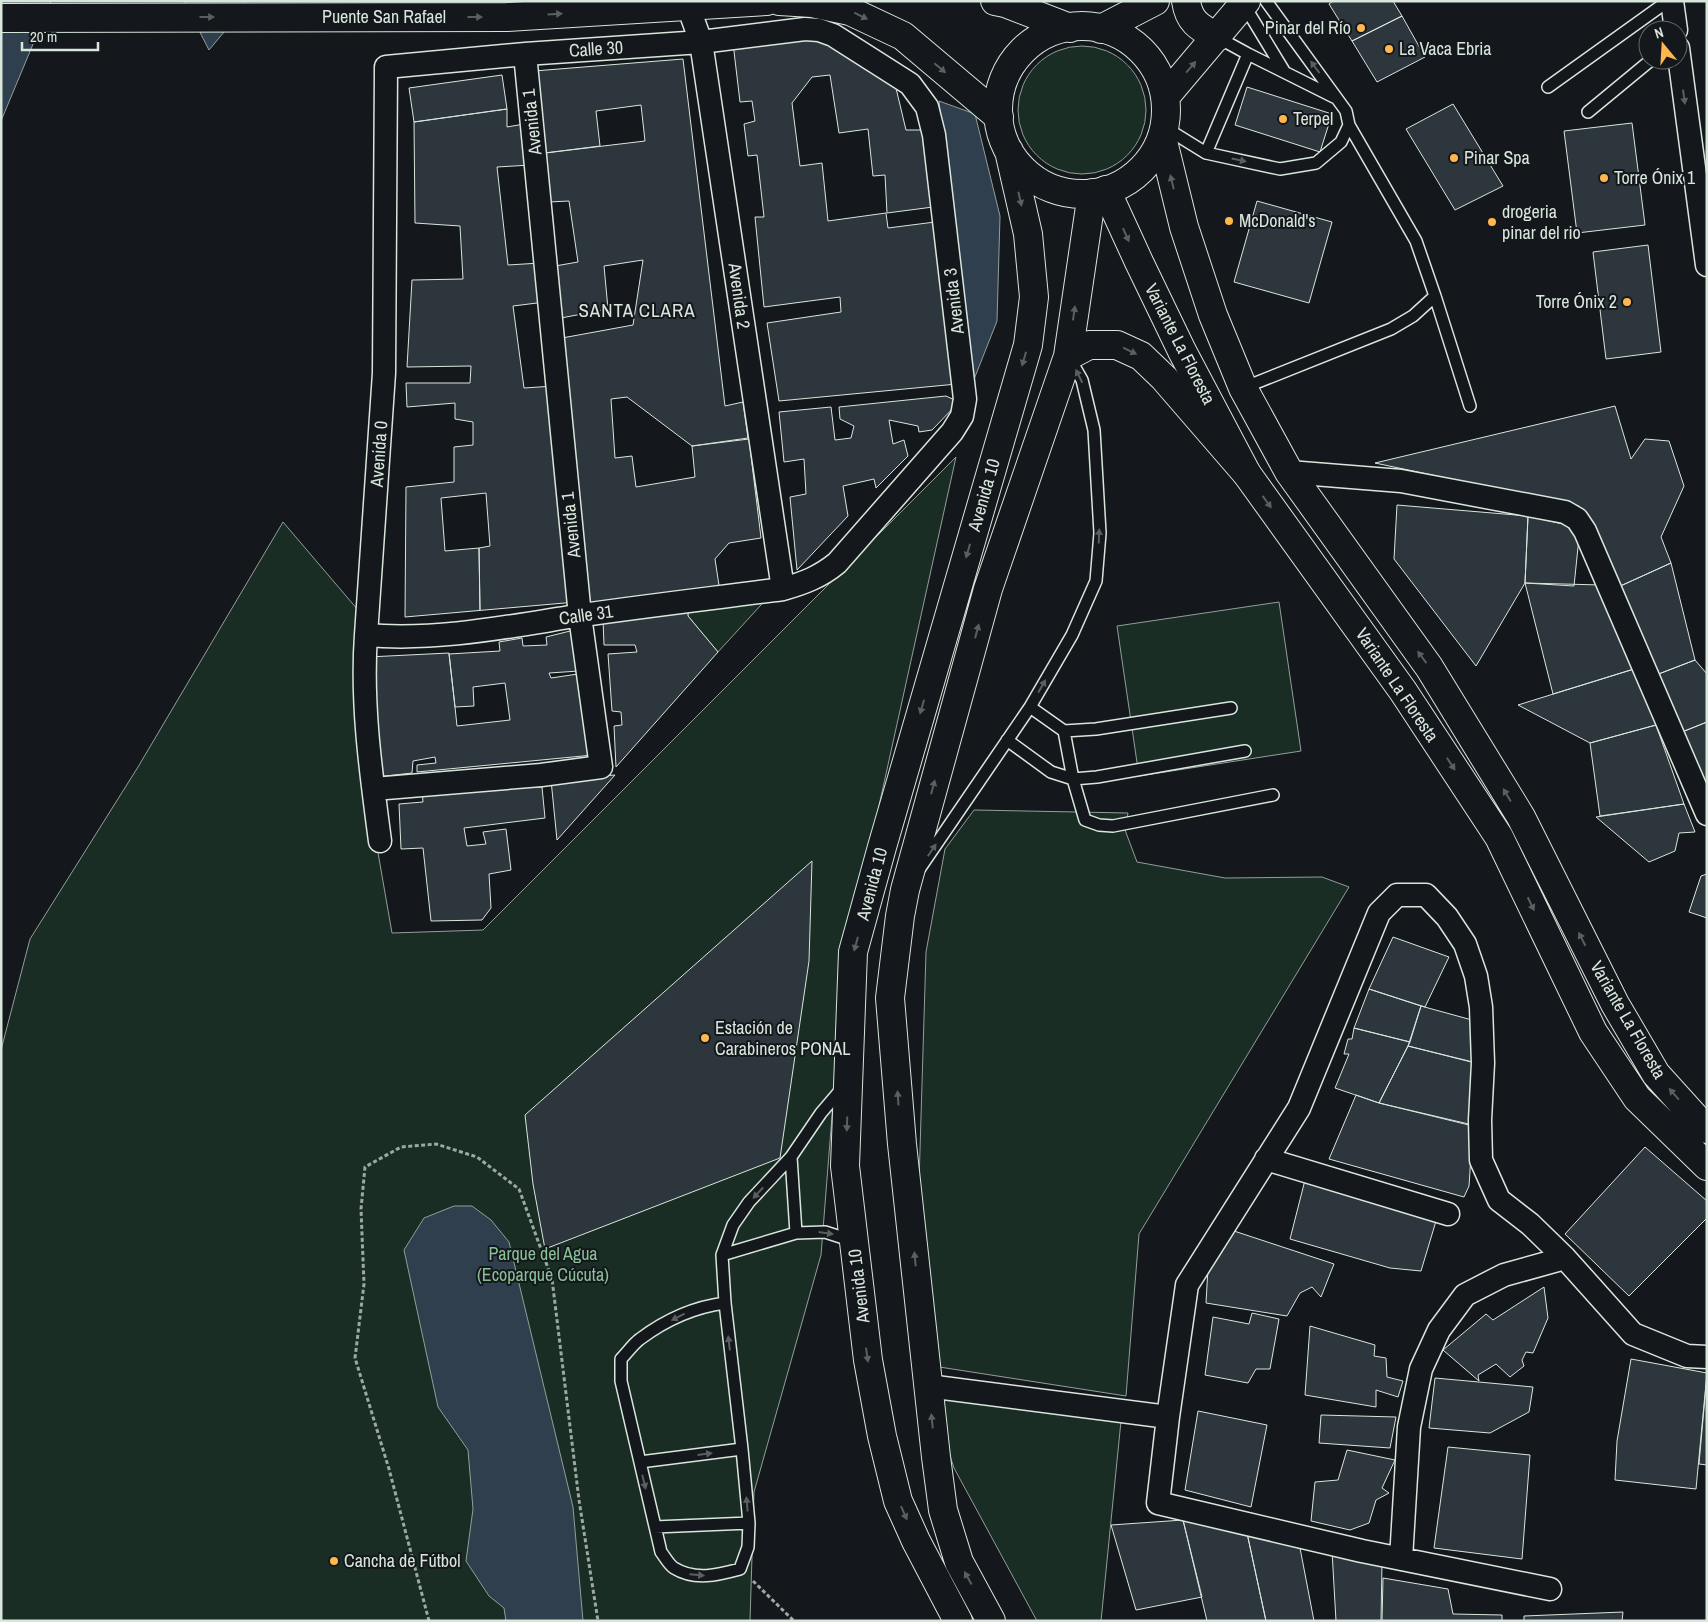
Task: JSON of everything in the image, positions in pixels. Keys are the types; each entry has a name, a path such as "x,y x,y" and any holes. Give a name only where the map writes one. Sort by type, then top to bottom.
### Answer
{"main road":[{"name":"Puente San Rafael","path":"1,18 507,17 767,1"},
{"path":"779,1 812,3 850,11 903,36 999,117"},
{"path":"995,1 1005,3 1070,28"},
{"path":"1101,29 1155,1"},
{"path":"1186,1 1187,11 1192,20 1217,37"},
{"path":"1165,97 1217,37 1252,2"},
{"path":"1070,28 1101,29 1120,36 1144,53 1156,69 1165,97 1166,117 1163,132 1154,153 1144,167 1130,179 1099,192 1072,193 1044,185 1028,174 1014,160 1000,129 999,96 1006,76 1017,58 1040,38 1050,33 1070,28"},
{"name":"Variante La Floresta","path":"1163,132 1187,236 1213,315 1243,388 1289,472 1429,667 1521,817 1615,1004 1656,1074 1707,1129"},
{"name":"Avenida 10","path":"958,1621 916,1541 898,1501 882,1436 868,1360 845,1166 854,952 882,846 1028,345 1034,297 1028,234 1009,151"},
{"name":"Variante La Floresta","path":"1099,192 1139,262 1182,351 1247,474 1403,691 1499,837 1593,1032 1637,1098 1707,1166"},
{"name":"Avenida 10","path":"991,1621 959,1562 943,1510 902,1144 890,998 905,890 988,589 1068,356 1099,192"},
{"path":"1068,356 1088,345 1117,345 1140,356 1164,378 1247,474"}],"street":[{"path":"1672,1 1675,20"},
{"name":"Avenida 2","path":"688,6 702,42 783,589"},
{"name":"Calle 30","path":"386,67 525,54 702,42 805,29"},
{"name":"Avenida 3","path":"805,29 819,30 833,35 910,84 927,107 934,135 965,399 962,416 952,432 837,563 824,574 806,583"},
{"name":"Avenida 1","path":"374,789 541,775 601,767 580,616 525,54"},
{"name":"Avenida 0","path":"380,840 363,672 384,373 386,67"},
{"path":"1681,70 1707,265"},
{"path":"1289,472 1401,481 1565,512 1577,519 1585,531 1707,814"},
{"name":"Calle 31","path":"366,635 403,637 449,635 783,589 806,583"},
{"path":"1550,1589 1401,1559 1158,1503 1187,1285 1298,1108 1379,913 1397,895 1426,895 1447,917 1465,944 1476,976 1481,1007 1481,1160 1498,1200 1530,1224 1565,1258 1633,1334 1687,1356 1707,1357"},
{"path":"1266,1159 1448,1214"},
{"path":"1401,1559 1409,1427 1421,1369 1438,1330 1465,1295 1504,1276 1565,1258"},
{"path":"928,1386 1168,1417"}],"lane":[{"path":"1548,87 1668,1"},
{"path":"1252,2 1284,72"},
{"path":"1252,2 1338,99 1346,111 1348,125 1416,241 1470,406"},
{"path":"1217,37 1338,99"},
{"path":"1206,153 1248,54"},
{"path":"1588,112 1639,70"},
{"path":"1163,132 1206,153 1280,169 1316,163 1341,142 1348,125"},
{"path":"1243,388 1391,329 1413,316 1435,296"},
{"path":"905,890 1030,707 1072,635 1096,580 1100,533 1094,430 1082,380 1068,356"},
{"path":"1030,707 1064,730 1096,730 1231,708"},
{"path":"1064,730 1073,779 1085,820 1099,825 1113,826 1273,795"},
{"path":"1007,740 1051,772 1073,779 1097,778 1245,751"},
{"path":"724,1303 696,1309 673,1320 638,1340 622,1359 621,1381 661,1552 672,1567 690,1575 714,1576 740,1569 748,1547 749,1523 724,1303 722,1254 733,1225 749,1202 791,1157 821,1113 848,1081"},
{"path":"791,1157 796,1233"},
{"path":"722,1254 796,1233 825,1232 854,1241"},
{"path":"640,1462 742,1449"},
{"path":"655,1527 749,1523"}],"path":[{"path":"428,1621 389,1469 355,1358 364,1284 361,1209 365,1167 401,1147 436,1144 476,1157 519,1189 552,1279 579,1500 598,1621"},
{"path":"740,1569 794,1621"}],"green space":[{"path":"1082,46 1095,47 1107,51 1127,65 1141,85 1145,97 1145,123 1141,135 1127,155 1107,169 1095,173 1082,174 1069,173 1057,169 1037,155 1023,135 1019,123 1018,110 1019,97 1023,85 1037,65 1057,51 1069,47"},
{"name":"Parque del Agua (Ecoparque Cúcuta)","path":"956,457 844,964 821,1255 754,1492 750,1621 1,1621 1,1050 30,939 138,767 283,522 358,610 366,784 392,933 483,930"},
{"path":"771,594 718,652 688,616 688,606"},
{"path":"1279,602 1301,751 1139,776 1117,626"},
{"path":"974,810 1128,813 1125,830 1137,862 1225,878 1322,877 1349,887 1139,1234 1126,1396 933,1366 918,1216 926,952 945,849"},
{"path":"942,1399 1121,1421 1101,1621 1037,1621 954,1468 938,1419"}],"water":[{"path":"1,1 51,1 1,121"},
{"path":"184,1 246,1 245,7 209,50"},
{"path":"939,101 975,114 1000,216 997,321 971,387"},
{"path":"454,1206 472,1206 491,1220 509,1242 573,1507 583,1621 506,1621 504,1608 489,1596 466,1561 473,1509 468,1450 438,1407 404,1250 424,1218"}],"building":[{"name":"Pinar del Río","path":"1333,1 1393,1 1402,16 1352,41 1329,4"},
{"name":"La Vaca Ebria","path":"1402,16 1425,57 1377,82 1352,41"},
{"path":"811,33 895,84 906,130 923,130 933,207 887,213 885,175 873,176 868,129 839,133 830,75 812,77 792,103 800,166 822,163 828,221 886,213 888,228 935,222 957,384 779,401 767,323 841,312 840,297 764,307 755,217 764,217 757,155 748,156 744,124 755,121 752,101 740,102 733,43"},
{"path":"683,59 725,406 743,402 748,438 692,446 749,439 761,538 729,543 715,559 720,592 585,606 562,338 633,325 643,260 604,266 608,309 561,318 555,266 578,262 569,201 549,202 545,153 534,71","holes":["641,105 645,141 545,153 600,146 596,111","627,397 692,446 695,477 636,487 632,456 615,458 611,399"]},
{"path":"502,75 507,109 414,122 409,88"},
{"name":"Terpel","path":"1247,87 1332,114 1320,152 1235,125"},
{"name":"Pinar Spa","path":"1453,104 1503,186 1455,210 1406,129"},
{"path":"507,109 507,127 524,124 531,165 497,167 508,265 540,263 545,302 513,306 524,388 554,386 576,602 405,617 406,487 454,482 454,447 473,445 473,422 455,419 455,403 407,407 406,383 470,383 471,366 407,367 412,280 463,279 460,226 415,223 414,122","holes":["486,493 490,546 445,551 441,498"]},
{"name":"Torre Ónix 1","path":"1632,123 1645,225 1577,233 1564,131"},
{"path":"1257,201 1332,222 1309,303 1234,282"},
{"name":"Torre Ónix 2","path":"1648,245 1661,352 1606,359 1593,252"},
{"path":"946,396 959,402 932,430 919,432 918,426 889,420 893,444 904,440 908,456 876,488 874,479 843,486 848,516 797,570 790,497 806,494 804,459 784,462 779,412 831,407 835,440 851,438 854,426 840,419 839,407"},
{"path":"1615,406 1631,459 1645,439 1669,441 1684,486 1661,537 1671,563 1616,588 1579,506 1375,463"},
{"path":"1397,505 1528,516 1525,583 1476,666 1394,559"},
{"path":"1528,516 1580,528 1574,586 1525,583"},
{"path":"1671,563 1695,660 1656,675 1616,588"},
{"path":"1525,583 1601,585 1634,669 1553,694"},
{"path":"688,606 688,616 718,652 616,767 614,726 622,725 621,712 612,711 608,654 637,652 635,645 604,645 603,620"},
{"path":"574,630 579,671 549,673 551,678 578,674 593,755 417,772 417,765 436,763 435,757 413,761 412,773 377,777 368,657 500,651 499,642 522,638 523,646 547,645 546,637","holes":["505,683 510,720 457,726 455,707 474,706 473,687"]},
{"path":"1695,660 1707,674 1707,722 1682,732 1656,675"},
{"path":"1634,669 1656,725 1590,743 1518,705"},
{"path":"1707,722 1707,788 1682,732"},
{"path":"1656,725 1684,804 1600,816 1590,743"},
{"path":"615,775 557,840 551,780"},
{"path":"542,787 545,818 464,828 467,846 486,844 483,832 506,829 511,870 489,874 491,908 482,920 431,921 423,848 401,849 399,804 423,802 422,791"},
{"path":"1684,804 1695,832 1679,833 1675,851 1649,862 1596,817"},
{"name":"Estación de Carabineros PONAL","path":"812,861 809,961 780,1158 545,1249 533,1184 525,1115"},
{"path":"1707,874 1707,918 1689,912 1701,876"},
{"path":"1393,937 1449,957 1425,1007 1369,989"},
{"path":"1369,989 1421,1006 1410,1042 1354,1028"},
{"path":"1421,1006 1472,1020 1473,1062 1408,1046"},
{"path":"1354,1028 1410,1042 1379,1103 1335,1088 1349,1054 1344,1054 1348,1039 1352,1039"},
{"path":"1408,1046 1479,1064 1477,1127 1379,1103"},
{"path":"1356,1095 1379,1103 1473,1125 1469,1186 1464,1197 1329,1159"},
{"path":"1645,1147 1707,1201 1707,1218 1629,1296 1565,1234"},
{"path":"1305,1180 1436,1221 1421,1271 1390,1268 1290,1239"},
{"path":"1231,1230 1334,1264 1321,1297 1312,1287 1300,1293 1287,1316 1206,1303 1208,1268"},
{"path":"1544,1287 1548,1318 1533,1353 1526,1352 1522,1360 1524,1366 1510,1377 1496,1364 1478,1375 1479,1381 1443,1350 1486,1314 1493,1320"},
{"path":"1252,1313 1279,1319 1270,1369 1256,1369 1248,1383 1205,1375 1213,1317 1249,1324"},
{"path":"1310,1326 1375,1345 1374,1356 1386,1358 1387,1377 1403,1381 1398,1397 1376,1390 1376,1407 1305,1395"},
{"path":"1631,1359 1707,1373 1696,1489 1615,1480 1617,1441"},
{"path":"1707,1374 1707,1465 1699,1464"},
{"path":"1435,1378 1533,1387 1529,1412 1490,1433 1429,1428"},
{"path":"1198,1411 1267,1425 1251,1507 1185,1490"},
{"path":"1321,1415 1396,1417 1390,1448 1319,1443"},
{"path":"1448,1447 1530,1455 1522,1559 1434,1548"},
{"path":"1347,1450 1395,1460 1382,1488 1389,1493 1376,1500 1369,1523 1350,1530 1311,1521 1315,1482 1338,1480"},
{"path":"1183,1520 1247,1533 1266,1621 1207,1621"},
{"path":"1183,1520 1202,1597 1136,1610 1111,1525"},
{"path":"1247,1533 1300,1548 1314,1621 1266,1621"},
{"path":"1332,1551 1382,1562 1381,1621 1336,1621"},
{"path":"1383,1578 1448,1589 1453,1614 1502,1615 1502,1621 1382,1621"},
{"path":"1623,1612 1622,1621 1524,1621 1524,1616"}],"place":[{"name":"Pinar del Río","path":"1361,28"},
{"name":"La Vaca Ebria","path":"1389,49"},
{"name":"Terpel","path":"1283,119"},
{"name":"Pinar Spa","path":"1454,158"},
{"name":"Torre Ónix 1","path":"1604,178"},
{"name":"McDonald's","path":"1229,221"},
{"name":"drogeria pinar del rio","path":"1492,222"},
{"name":"Torre Ónix 2","path":"1627,302"},
{"name":"Estación de Carabineros PONAL","path":"705,1038"},
{"name":"Cancha de Fútbol","path":"334,1561"}],"district":[{"name":"SANTA CLARA","path":"637,310"}]}
